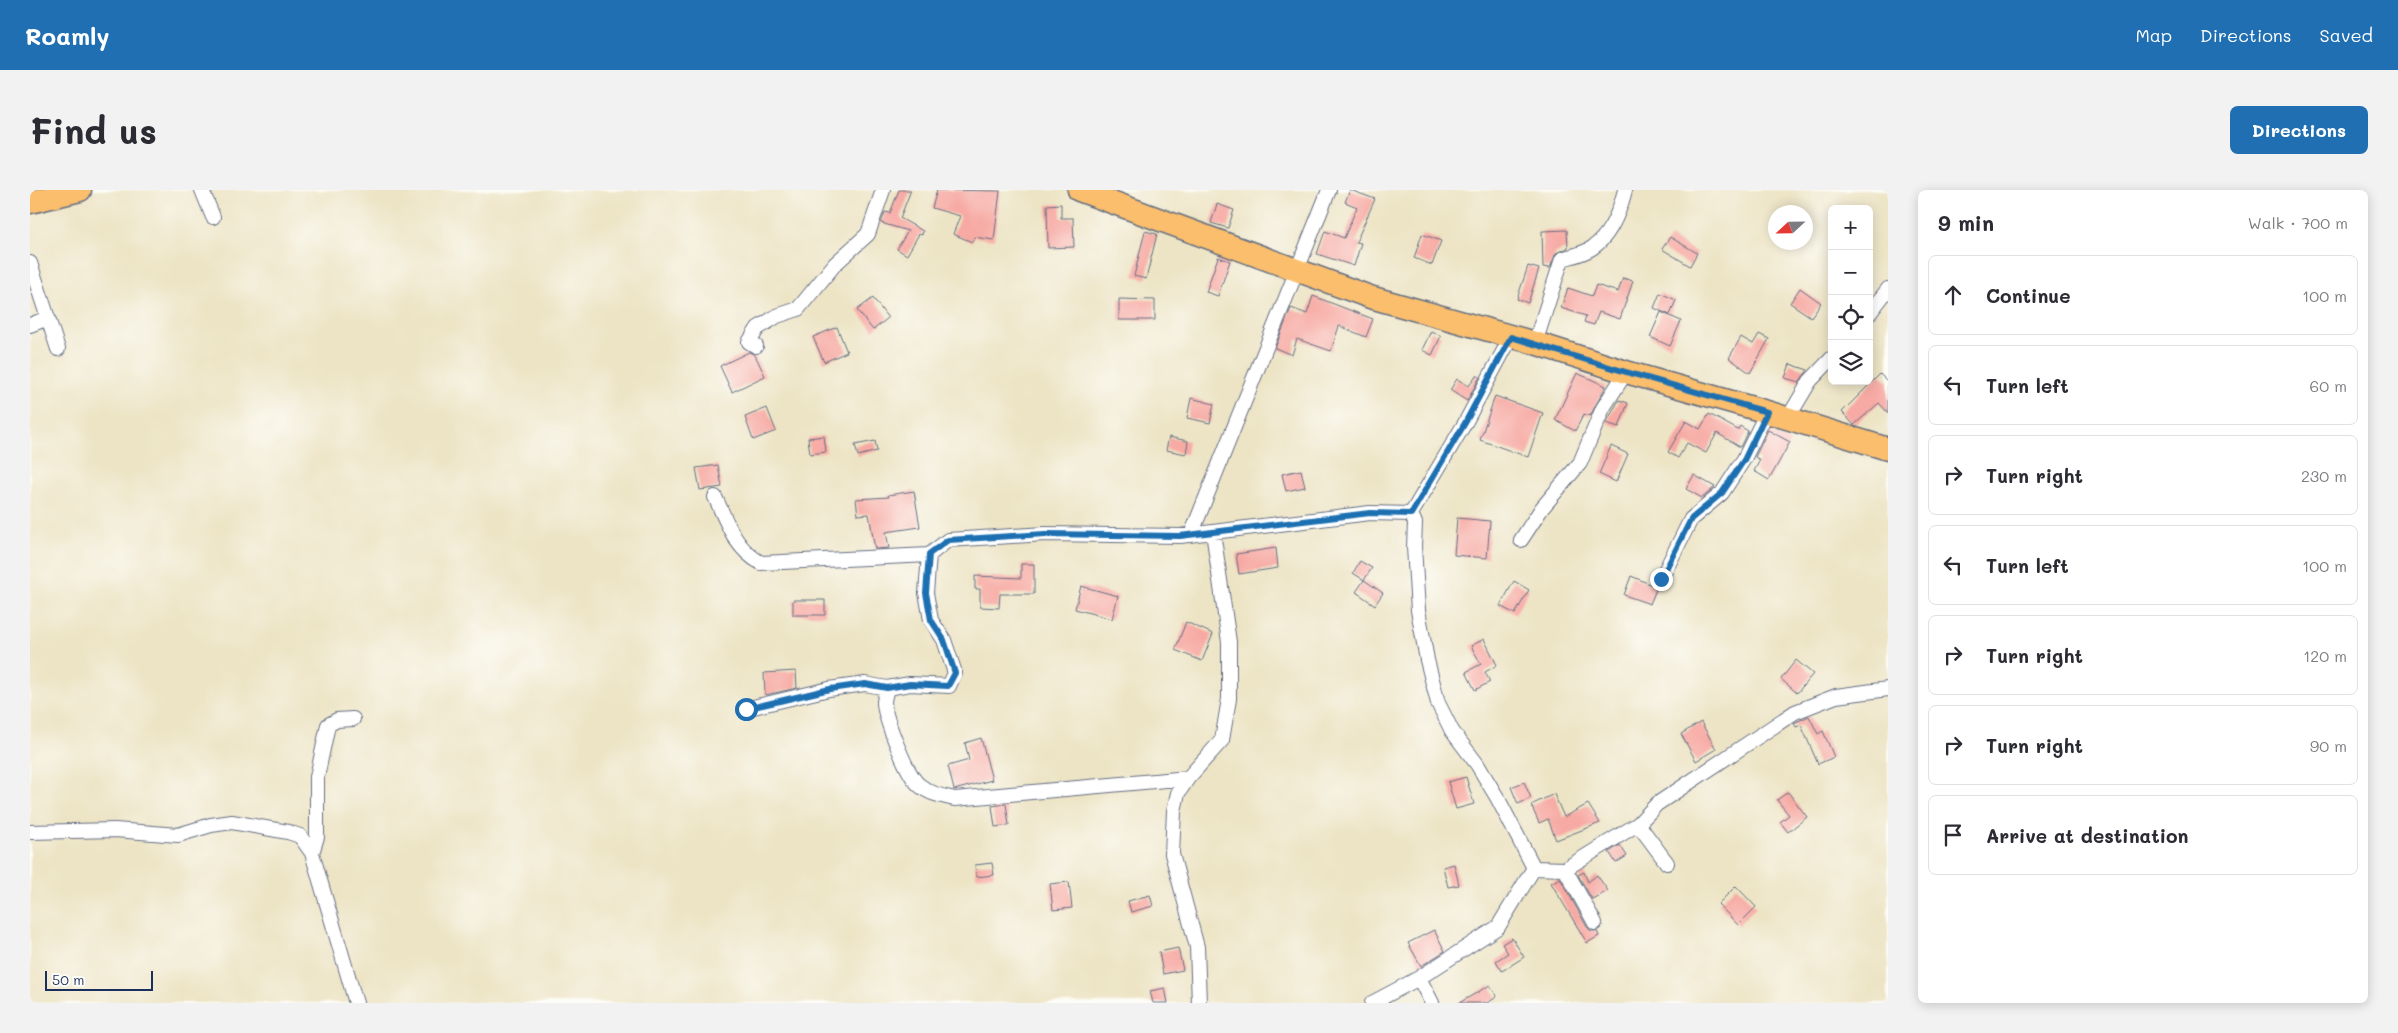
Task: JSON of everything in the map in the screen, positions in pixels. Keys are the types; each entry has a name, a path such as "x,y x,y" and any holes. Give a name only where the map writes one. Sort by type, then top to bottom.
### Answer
{"main road":[{"path":"30,202 80,190"},
{"path":"1079,190 1370,297 1535,343 1626,372 1788,418 1888,449"}],"street":[{"path":"202,190 213,217"},
{"path":"756,346 749,342 758,328 777,316 798,308 836,264 868,234 883,190"},
{"path":"1191,535 1329,190"},
{"path":"1535,343 1562,259 1593,248 1609,228 1621,207 1625,190"},
{"path":"30,263 58,350"},
{"path":"1873,309 1888,289"},
{"path":"30,325 48,318"},
{"path":"1411,514 1465,423 1511,337"},
{"path":"1788,418 1810,380 1828,362"},
{"path":"1521,540 1542,508 1580,463 1603,408 1626,372"},
{"path":"1661,579 1691,519 1722,493 1744,460 1767,412"},
{"path":"715,497 741,549 750,557 761,562 929,554 948,540 1045,534 1191,535 1370,513 1411,514"},
{"path":"1411,514 1415,523 1414,547 1418,610 1427,660 1438,703 1452,731 1477,764 1498,799 1534,868"},
{"path":"1199,1003 1197,948 1172,854 1174,811 1178,793 1188,778 1222,740 1229,699 1229,642 1213,532"},
{"path":"746,709 830,689 865,684 887,688 910,684 948,686 955,673 944,640 931,620 926,593 929,554"},
{"path":"887,688 884,698 885,709 906,766 917,783 930,793 955,799 1188,778"},
{"path":"1534,868 1565,869 1638,824 1657,804 1795,712 1836,696 1888,689"},
{"path":"312,853 317,837 317,778 328,725 336,720 353,719"},
{"path":"30,832 116,830 178,835 211,825 232,822 300,836 312,853 356,1003"},
{"path":"1638,824 1667,863"},
{"path":"1372,1003 1419,978 1498,927 1534,868"},
{"path":"1565,869 1595,923"},
{"path":"1419,978 1432,1003"}],"building":[{"path":"899,190 911,190 900,218 923,231 922,235 919,234 907,255 897,249 908,231 881,223 885,212 890,213"},
{"path":"937,190 1000,191 994,240 974,237 972,242 953,234 960,216 932,208"},
{"path":"1350,190 1375,199 1356,242 1361,243 1354,266 1317,254 1325,231 1344,238 1357,207 1345,202"},
{"path":"1061,204 1061,218 1073,218 1074,247 1048,248 1047,205"},
{"path":"1217,204 1234,210 1228,228 1211,223"},
{"path":"1567,230 1568,248 1556,253 1550,268 1543,267 1542,231"},
{"path":"1145,231 1157,234 1146,279 1134,276"},
{"path":"1422,234 1441,241 1432,265 1414,258"},
{"path":"1670,237 1697,253 1690,266 1662,249"},
{"path":"1218,257 1230,261 1218,296 1206,292"},
{"path":"1528,266 1539,269 1528,303 1517,299"},
{"path":"1623,278 1633,281 1620,319 1599,312 1594,325 1584,322 1586,316 1561,308 1568,288 1592,296 1596,285 1618,292"},
{"path":"1800,288 1821,303 1811,317 1790,303"},
{"path":"1660,293 1676,300 1670,315 1654,308"},
{"path":"1313,296 1373,319 1366,337 1339,326 1331,351 1297,339 1292,355 1275,348 1291,308 1307,314"},
{"path":"873,298 888,318 873,330 857,310"},
{"path":"1119,299 1155,300 1155,320 1119,320"},
{"path":"1661,312 1681,321 1670,346 1650,337"},
{"path":"837,327 847,352 824,362 813,337"},
{"path":"1431,331 1441,336 1432,355 1422,350"},
{"path":"1759,334 1769,339 1750,373 1729,358 1741,337 1753,344"},
{"path":"749,352 755,355 765,376 732,392 720,366"},
{"path":"1790,364 1808,370 1799,382 1785,378"},
{"path":"1577,373 1606,386 1590,416 1584,414 1575,431 1555,420"},
{"path":"1880,374 1888,382 1888,413 1879,403 1854,425 1842,412 1869,385 1873,385 1873,381"},
{"path":"1476,375 1480,377 1467,401 1450,390 1457,379 1469,386"},
{"path":"1495,396 1543,413 1528,457 1480,440"},
{"path":"1191,398 1214,404 1210,423 1187,418"},
{"path":"1619,400 1628,403 1619,427 1606,423"},
{"path":"767,408 776,431 753,440 745,417"},
{"path":"1709,414 1738,430 1740,426 1748,431 1740,447 1717,433 1706,453 1687,443 1678,458 1668,452 1686,421 1700,429"},
{"path":"1768,430 1790,442 1769,480 1754,471 1760,460 1755,457"},
{"path":"824,436 826,452 810,454 808,438"},
{"path":"1169,437 1188,441 1186,454 1166,450"},
{"path":"875,441 877,451 858,456 855,445"},
{"path":"1611,446 1628,454 1616,482 1599,474"},
{"path":"718,465 722,487 700,490 696,468"},
{"path":"1301,470 1305,487 1286,491 1282,474"},
{"path":"1694,475 1715,487 1702,498 1686,489"},
{"path":"914,491 920,527 886,532 889,548 875,549 869,514 858,515 856,499 889,497 888,495"},
{"path":"1457,518 1490,521 1487,558 1454,555"},
{"path":"1276,548 1278,568 1239,574 1236,554"},
{"path":"1360,561 1372,568 1364,580 1353,573"},
{"path":"1021,564 1034,564 1034,594 1000,594 999,608 980,607 980,589 975,589 975,576 1021,578"},
{"path":"1631,576 1657,587 1650,604 1624,595"},
{"path":"1364,580 1383,593 1375,605 1356,592"},
{"path":"1514,581 1529,590 1515,614 1500,606"},
{"path":"1081,586 1118,596 1112,619 1075,609"},
{"path":"793,600 825,600 825,615 793,615"},
{"path":"1186,622 1213,634 1202,661 1175,650"},
{"path":"1484,639 1497,665 1485,672 1490,682 1475,690 1466,672 1481,664 1471,646"},
{"path":"1796,660 1813,674 1797,693 1781,679"},
{"path":"796,671 797,688 765,695 764,673"},
{"path":"1809,716 1818,734 1823,731 1834,757 1818,764 1801,725 1796,727 1794,723"},
{"path":"1701,722 1716,749 1696,761 1681,734"},
{"path":"981,738 992,780 954,790 948,766 969,760 965,743"},
{"path":"1466,777 1474,804 1456,809 1448,782"},
{"path":"1524,782 1531,798 1518,804 1511,787"},
{"path":"1788,792 1807,817 1788,832 1780,822 1789,815 1777,800"},
{"path":"1554,794 1564,817 1588,804 1600,823 1556,840 1548,819 1539,823 1531,805"},
{"path":"1006,804 1009,825 995,827 992,806"},
{"path":"1620,845 1627,856 1616,863 1609,852"},
{"path":"992,863 994,875 976,877 975,865"},
{"path":"1454,864 1459,885 1448,887 1443,867"},
{"path":"1584,872 1588,882 1597,875 1608,891 1592,899 1578,875"},
{"path":"1560,878 1587,927 1591,931 1597,931 1599,936 1587,943 1551,883"},
{"path":"1069,882 1072,908 1053,910 1050,884"},
{"path":"1736,886 1756,907 1738,925 1718,904"},
{"path":"1150,895 1153,906 1131,912 1128,901"},
{"path":"1434,930 1445,951 1421,966 1408,943"},
{"path":"1512,938 1524,957 1502,971 1496,961 1508,953 1502,944"},
{"path":"1178,948 1183,970 1163,974 1159,952"},
{"path":"1490,985 1497,997 1487,1003 1459,1003"},
{"path":"1165,988 1168,1003 1153,1003 1150,991"}],"route":[{"path":"746,709 830,689 865,684 887,688 910,684 948,686 955,673 944,640 931,620 926,593 929,554 948,540 1045,534 1180,536 1370,513 1411,514 1465,423 1511,337 1767,412 1744,460 1722,493 1691,519 1661,579"}]}
